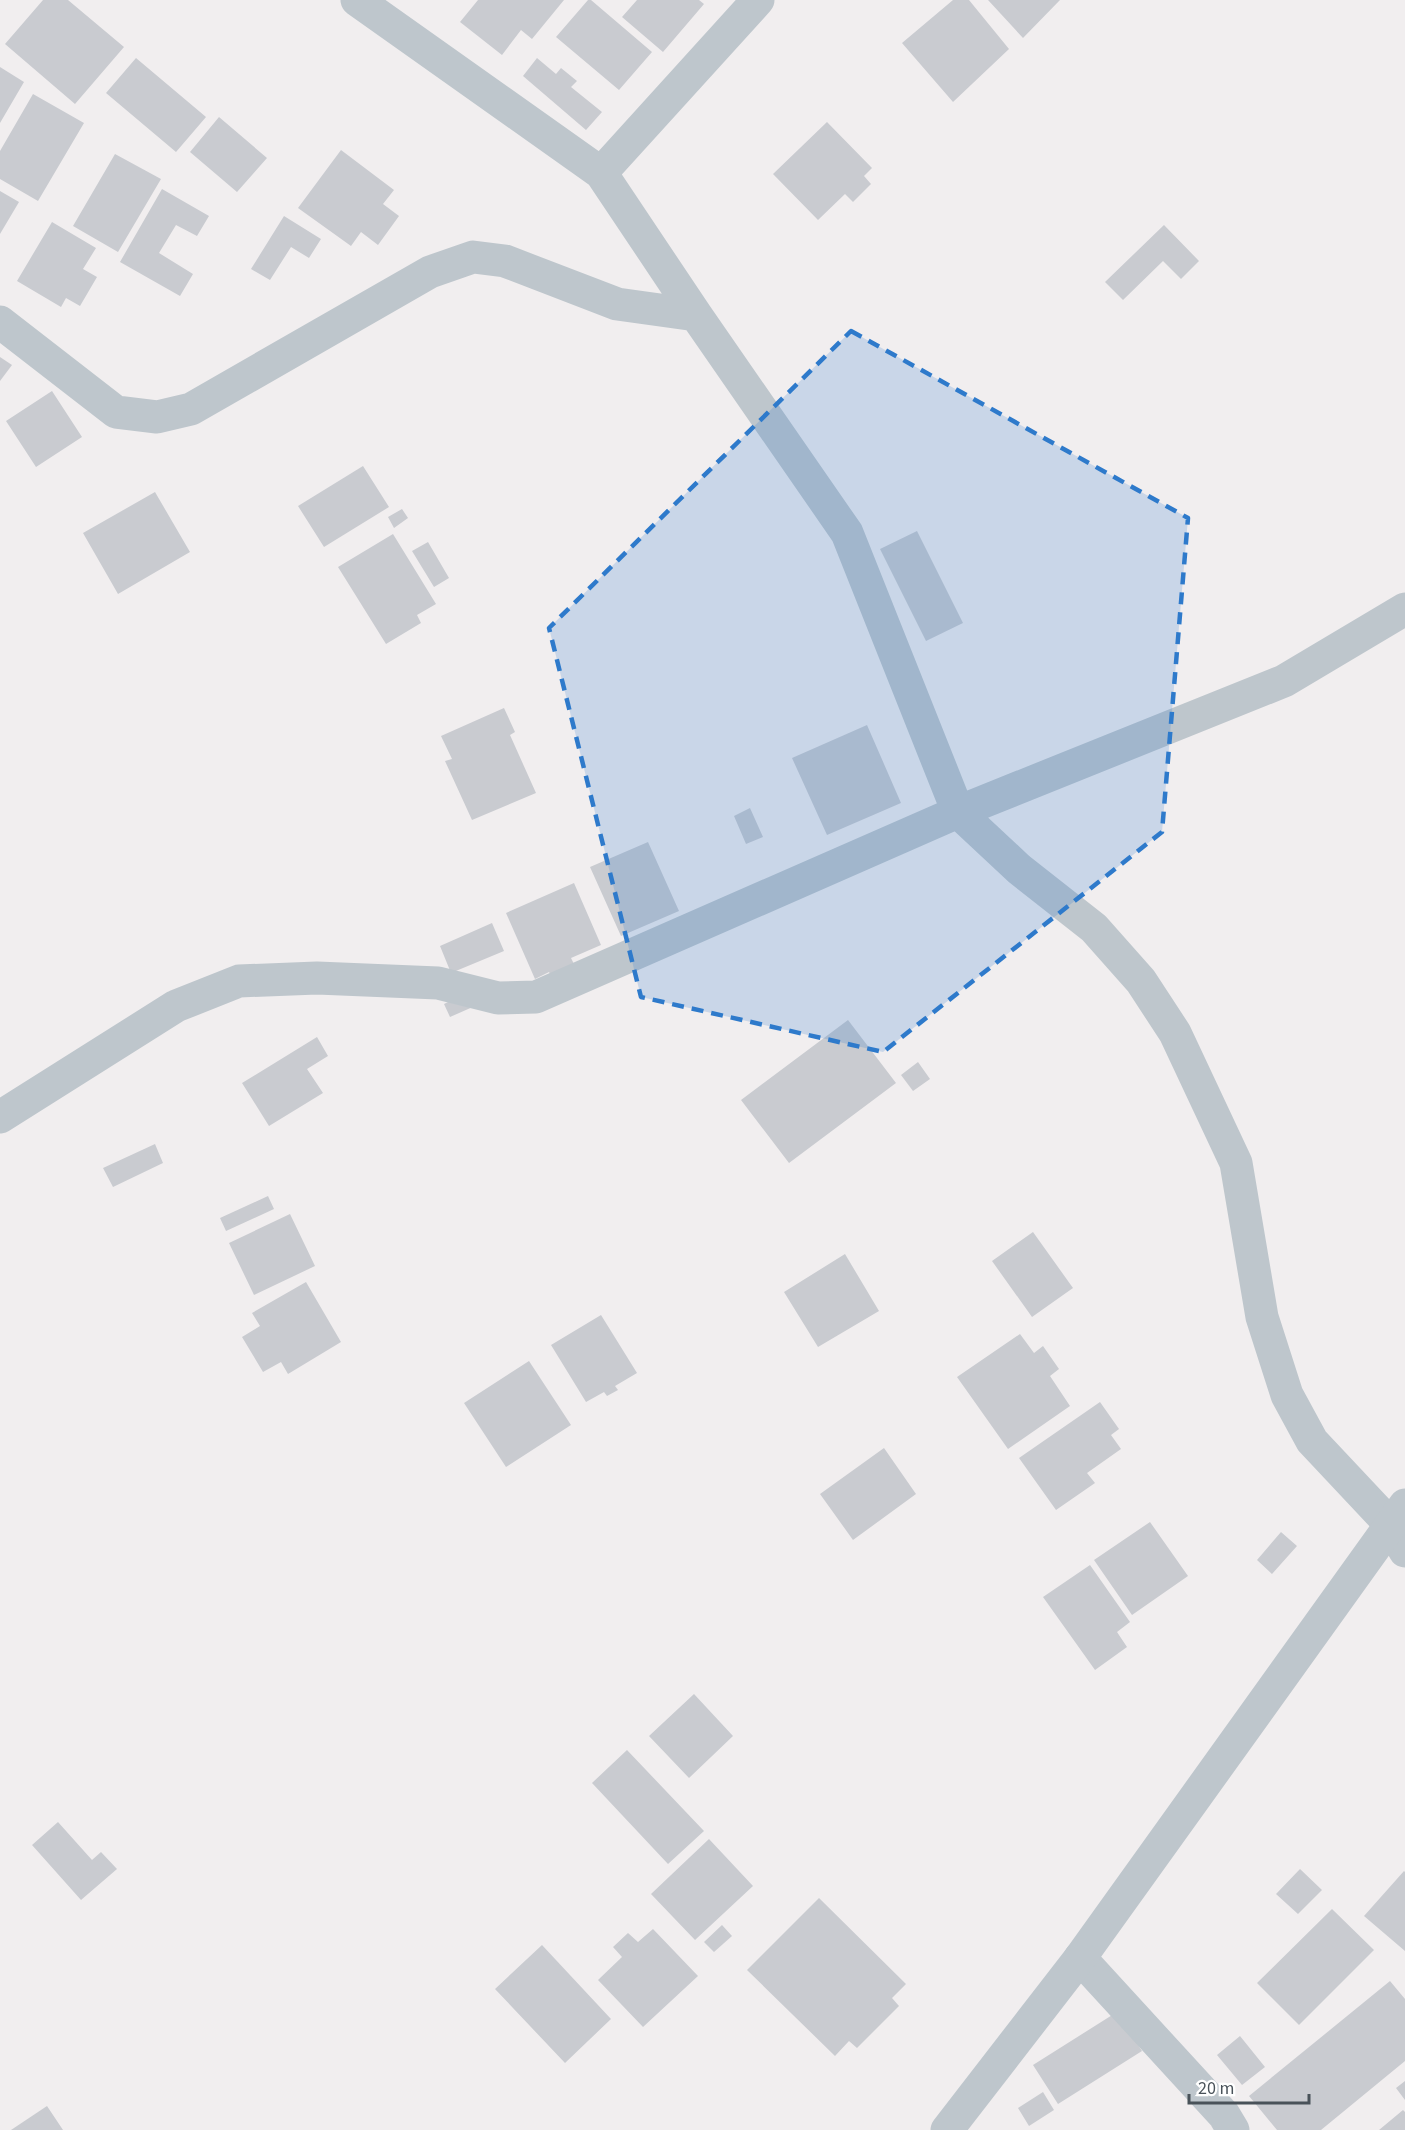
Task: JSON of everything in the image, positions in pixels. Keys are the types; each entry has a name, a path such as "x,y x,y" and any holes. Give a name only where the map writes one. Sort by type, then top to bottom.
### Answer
{"street":[{"path":"357,0 601,173 847,533 958,812 1019,869 1094,928 1141,981 1175,1033 1236,1163 1262,1317 1287,1395 1312,1441 1400,1527 1080,1958 947,2130"},
{"path":"601,173 758,0"},
{"path":"0,322 116,412 157,417 191,409 430,272 473,257 505,261 616,304 696,315"},
{"path":"0,1117 176,1006 239,981 317,978 438,983 498,998 536,997 958,812 1284,681 1405,609"},
{"path":"1080,1958 1224,2115 1233,2130"}],"highlighted area":[{"path":"851,331 1188,518 1162,832 883,1052 641,997 549,628"}],"building":[{"path":"43,0 68,0 124,47 75,104 5,44"},
{"path":"478,0 564,0 532,39 521,30 502,55 460,22"},
{"path":"588,0 591,0 652,52 619,90 556,37"},
{"path":"637,0 699,0 704,4 663,52 622,17"},
{"path":"953,0 969,0 1009,49 953,102 902,43"},
{"path":"988,0 1060,0 1023,38"},
{"path":"136,58 206,117 176,152 106,93"},
{"path":"537,58 556,74 561,68 577,81 571,87 602,112 586,130 523,76"},
{"path":"0,67 24,82 0,123"},
{"path":"33,94 84,123 38,201 0,179 0,151"},
{"path":"219,117 267,158 237,192 190,152"},
{"path":"827,122 872,168 864,176 871,184 853,202 845,194 818,220 773,174"},
{"path":"341,150 394,190 383,204 399,216 378,245 361,232 351,246 298,208"},
{"path":"115,154 161,179 118,252 73,226"},
{"path":"162,189 209,216 197,236 176,225 159,253 193,274 180,296 120,262"},
{"path":"0,191 19,202 0,234"},
{"path":"284,216 321,239 309,258 291,247 270,280 251,269"},
{"path":"52,222 96,248 83,269 97,277 80,306 66,298 61,307 17,281"},
{"path":"1164,225 1199,261 1181,279 1163,261 1123,300 1105,282"},
{"path":"0,357 12,365 0,381"},
{"path":"52,391 82,437 36,467 6,421"},
{"path":"363,466 389,507 324,547 298,506"},
{"path":"155,492 190,552 118,594 83,533"},
{"path":"402,509 408,518 394,528 388,517"},
{"path":"917,531 963,623 926,641 880,549"},
{"path":"393,534 436,604 417,615 421,623 386,644 338,567"},
{"path":"428,542 449,578 434,587 412,551"},
{"path":"504,708 515,732 510,735 536,793 472,820 445,761 452,759 441,736"},
{"path":"867,725 901,803 827,835 792,758"},
{"path":"750,808 763,837 746,844 734,816"},
{"path":"648,842 679,911 621,936 590,867"},
{"path":"574,883 601,945 571,958 577,970 553,980 549,972 535,979 506,913"},
{"path":"492,923 504,951 451,973 440,946"},
{"path":"469,992 475,1006 450,1017 444,1004"},
{"path":"848,1020 896,1083 789,1163 741,1100"},
{"path":"317,1037 328,1056 307,1069 323,1093 269,1126 242,1083"},
{"path":"918,1062 930,1079 913,1091 901,1075"},
{"path":"155,1144 163,1163 113,1187 103,1168"},
{"path":"268,1196 274,1209 226,1231 220,1218"},
{"path":"290,1214 315,1266 254,1295 229,1243"},
{"path":"1033,1232 1073,1288 1032,1317 992,1261"},
{"path":"845,1254 879,1311 818,1347 784,1292"},
{"path":"306,1282 341,1342 288,1374 281,1362 263,1372 242,1337 260,1326 252,1313"},
{"path":"601,1315 637,1373 615,1386 618,1390 607,1396 604,1392 586,1402 551,1345"},
{"path":"1020,1334 1034,1353 1043,1346 1059,1369 1050,1376 1070,1406 1008,1449 957,1377"},
{"path":"529,1361 571,1425 506,1467 464,1403"},
{"path":"1100,1402 1119,1429 1111,1435 1121,1449 1087,1473 1095,1483 1056,1510 1019,1458"},
{"path":"884,1448 916,1494 853,1540 820,1494"},
{"path":"1150,1522 1188,1576 1132,1615 1094,1560"},
{"path":"1281,1532 1297,1546 1272,1574 1257,1560"},
{"path":"1090,1565 1130,1622 1117,1632 1127,1647 1095,1670 1043,1597"},
{"path":"694,1694 733,1736 689,1778 649,1736"},
{"path":"627,1750 704,1831 668,1864 592,1783"},
{"path":"58,1822 92,1860 101,1852 117,1869 81,1900 32,1845"},
{"path":"709,1839 753,1886 695,1940 651,1894"},
{"path":"1300,1869 1322,1890 1298,1914 1276,1894"},
{"path":"1405,1872 1405,1951 1364,1916"},
{"path":"819,1898 906,1984 892,1998 899,2006 857,2048 849,2041 835,2056 747,1970"},
{"path":"1332,1909 1374,1950 1299,2025 1257,1983"},
{"path":"722,1925 732,1936 714,1952 704,1942"},
{"path":"653,1929 698,1976 643,2027 598,1980 622,1957 613,1947 628,1933 638,1942"},
{"path":"542,1945 611,2019 565,2063 495,1989"},
{"path":"1390,1981 1405,1999 1405,2061 1321,2130 1277,2130 1249,2096"},
{"path":"1117,2012 1142,2051 1058,2104 1033,2065"},
{"path":"1240,2036 1265,2067 1242,2085 1217,2055"},
{"path":"1405,2081 1405,2100 1396,2088"},
{"path":"1043,2092 1054,2110 1029,2126 1018,2108"},
{"path":"47,2106 63,2130 11,2130"},
{"path":"1403,2110 1405,2130 1379,2130"}]}
